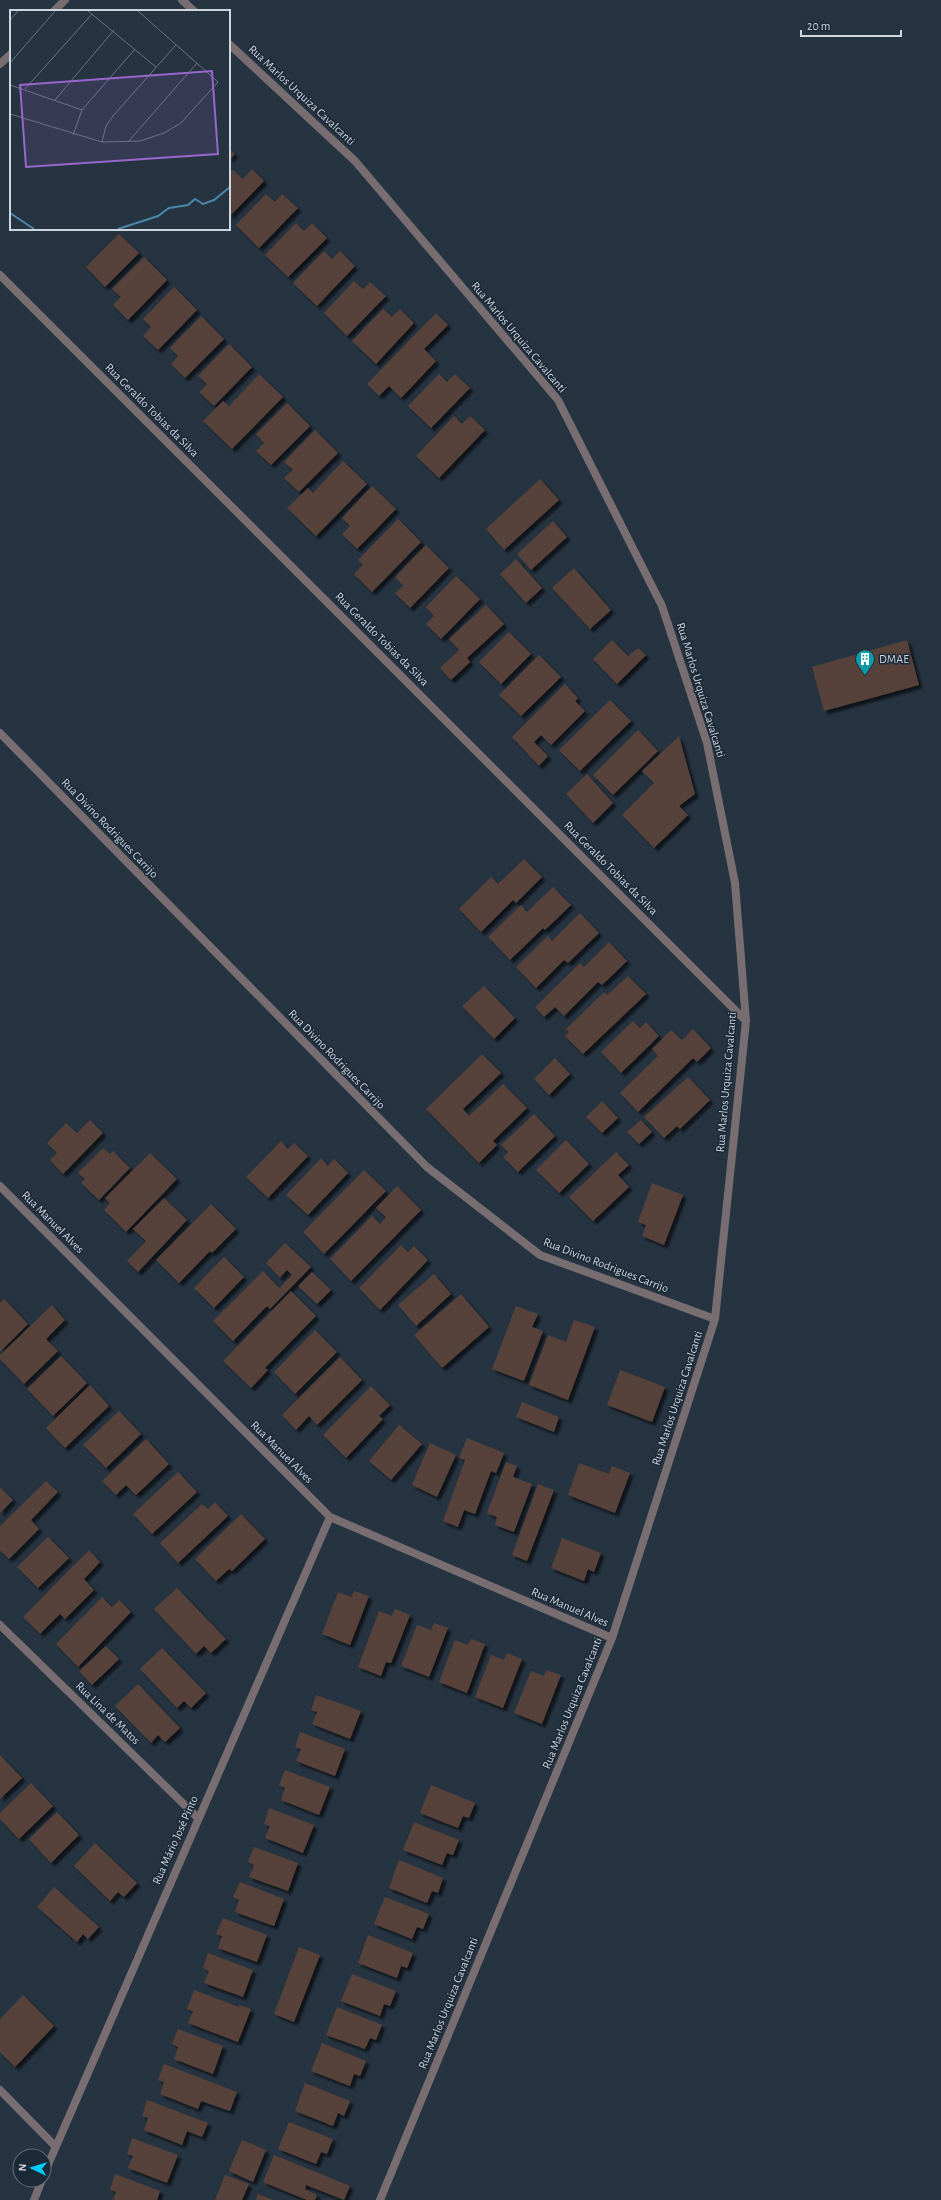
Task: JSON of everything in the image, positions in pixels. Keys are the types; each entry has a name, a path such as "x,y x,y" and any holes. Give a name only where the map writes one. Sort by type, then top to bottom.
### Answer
{"street":[{"path":"55,10 66,0"},
{"path":"182,0 193,10"},
{"name":"Rua Marlos Urquiza Cavalcanti","path":"230,45 355,161 558,400 662,606 707,742 735,883 746,1021 715,1319 612,1638 380,2200"},
{"path":"0,64 10,55"},
{"name":"Rua Geraldo Tobias da Silva","path":"0,275 746,1021"},
{"name":"Rua Divino Rodrigues Carrijo","path":"0,732 427,1167 540,1255 715,1319"},
{"name":"Rua Manuel Alves","path":"0,1186 330,1517 612,1638"},
{"name":"Rua Mário José Pinto","path":"52,2154 330,1517"},
{"name":"Rua Lina de Matos","path":"0,1625 198,1818"},
{"path":"0,2090 55,2146"},
{"path":"34,2200 39,2188"}],"building":[{"path":"230,149 235,154 230,159"},
{"path":"252,169 264,181 230,216 230,172 233,170 243,179"},
{"path":"266,194 275,202 282,194 298,208 259,248 236,225"},
{"path":"296,223 304,231 312,223 327,238 288,277 265,255"},
{"path":"119,234 139,253 105,287 86,267"},
{"path":"324,251 332,259 340,251 355,266 317,306 293,283"},
{"path":"144,257 167,280 128,320 113,305 121,297 112,289"},
{"path":"354,281 363,289 370,282 386,296 347,336 324,313"},
{"path":"174,287 197,310 158,350 143,336 151,327 143,319"},
{"path":"383,309 392,317 400,309 414,323 376,364 352,341"},
{"path":"436,313 448,325 424,349 436,361 401,398 389,386 379,396 367,384"},
{"path":"201,316 224,339 185,378 171,364 178,356 170,348"},
{"path":"229,344 252,367 214,406 199,392 207,384 198,376"},
{"path":"259,374 283,397 232,449 203,421 223,401 229,406"},
{"path":"439,374 447,382 455,374 470,388 431,428 408,406"},
{"path":"287,403 310,426 271,465 256,451 264,443 256,434"},
{"path":"454,416 462,424 470,416 485,430 439,478 416,456"},
{"path":"315,430 338,453 299,492 284,478 293,470 284,462"},
{"path":"343,461 367,484 316,536 287,508 308,488 313,493"},
{"path":"540,479 559,500 504,550 486,529"},
{"path":"372,486 396,509 357,549 342,534 350,526 342,518"},
{"path":"398,519 421,542 372,592 354,574 363,565 358,560"},
{"path":"553,521 567,537 531,570 517,554"},
{"path":"426,545 449,568 410,608 395,593 403,586 395,577"},
{"path":"516,559 542,588 526,603 500,574"},
{"path":"574,568 611,610 590,629 552,588"},
{"path":"456,576 480,599 441,639 426,624 434,616 426,607"},
{"path":"486,605 504,624 467,658 470,662 451,680 440,668 459,650 449,639"},
{"path":"509,632 531,654 501,684 479,662"},
{"path":"612,640 628,656 638,648 646,655 617,684 593,659"},
{"name":"DMAE","path":"907,640 919,685 824,711 812,667"},
{"path":"539,655 561,677 521,716 499,695"},
{"path":"565,684 578,698 575,701 585,711 551,745 541,735 534,742 548,756 539,766 512,737"},
{"path":"610,700 631,721 580,771 559,750"},
{"path":"638,730 658,751 613,795 593,775"},
{"path":"679,736 695,794 679,806 688,815 654,848 622,815 654,783 642,771"},
{"path":"587,774 613,803 593,823 566,794"},
{"path":"524,859 542,877 516,903 513,900 481,932 459,909 491,877 498,884"},
{"path":"553,887 571,905 545,930 543,928 510,960 488,937 521,905 527,912"},
{"path":"580,913 599,933 568,963 564,960 536,988 516,967 548,936 552,941"},
{"path":"609,942 627,961 602,985 598,982 564,1016 555,1007 544,1017 535,1007 580,963 584,967"},
{"path":"628,976 646,994 583,1054 565,1036 569,1032 566,1029 604,992 607,995"},
{"path":"484,986 515,1018 494,1039 462,1006"},
{"path":"633,1021 640,1028 646,1022 659,1036 621,1073 601,1052"},
{"path":"693,1029 711,1048 697,1062 693,1058 638,1112 620,1093 658,1056 652,1049 671,1030 682,1040"},
{"path":"482,1054 501,1073 463,1109 469,1116 503,1084 527,1108 493,1141 497,1145 479,1163 426,1109"},
{"path":"555,1058 570,1074 549,1095 534,1079"},
{"path":"688,1077 710,1100 680,1129 677,1126 664,1138 644,1117"},
{"path":"602,1101 618,1118 602,1133 586,1117"},
{"path":"534,1114 555,1136 518,1172 503,1157 508,1152 501,1145"},
{"path":"90,1120 103,1133 63,1174 50,1160 57,1153 47,1143 66,1123 77,1133"},
{"path":"641,1120 652,1132 639,1144 627,1132"},
{"path":"566,1140 589,1164 559,1193 536,1170"},
{"path":"281,1141 288,1149 294,1143 308,1156 268,1198 246,1177"},
{"path":"103,1148 110,1154 113,1151 130,1168 99,1200 81,1183 85,1179 78,1173"},
{"path":"616,1152 629,1165 618,1175 629,1187 593,1221 569,1197"},
{"path":"150,1153 177,1179 126,1232 104,1210 110,1203 105,1198"},
{"path":"321,1158 328,1166 334,1159 348,1173 308,1215 286,1195"},
{"path":"364,1170 386,1191 324,1254 303,1232"},
{"path":"652,1183 683,1195 664,1245 642,1236 646,1225 638,1222"},
{"path":"397,1186 421,1210 351,1281 330,1259 372,1216 380,1224 386,1217 376,1208"},
{"path":"164,1198 187,1220 138,1272 127,1261 146,1241 133,1229"},
{"path":"211,1204 236,1229 212,1253 210,1251 179,1283 156,1260"},
{"path":"285,1243 311,1267 270,1309 267,1306 233,1341 213,1321 263,1271 279,1288 292,1275 287,1270 280,1278 266,1263"},
{"path":"401,1245 408,1252 414,1246 428,1260 380,1310 359,1288"},
{"path":"224,1257 244,1277 214,1308 194,1288"},
{"path":"312,1272 331,1290 317,1304 298,1286"},
{"path":"434,1274 451,1294 416,1326 398,1305"},
{"path":"291,1291 316,1316 265,1368 268,1370 251,1388 223,1361"},
{"path":"461,1294 489,1327 442,1368 414,1335"},
{"path":"4,1299 28,1324 0,1352 0,1303"},
{"path":"52,1305 65,1320 46,1339 58,1351 24,1384 0,1359 0,1355"},
{"path":"516,1306 538,1314 532,1327 543,1331 524,1381 492,1369"},
{"path":"574,1320 595,1327 568,1400 529,1385 548,1335 566,1342"},
{"path":"315,1330 337,1352 295,1394 274,1372"},
{"path":"61,1356 87,1383 53,1416 27,1389"},
{"path":"340,1357 362,1380 317,1425 309,1416 296,1430 282,1415"},
{"path":"620,1370 665,1387 652,1422 607,1405"},
{"path":"90,1385 109,1406 65,1448 46,1428"},
{"path":"371,1386 390,1405 379,1416 383,1419 346,1458 323,1435"},
{"path":"522,1402 559,1417 554,1432 516,1417"},
{"path":"119,1411 141,1434 106,1468 83,1445"},
{"path":"399,1425 422,1444 391,1480 369,1461"},
{"path":"467,1438 504,1453 496,1473 491,1471 475,1514 464,1510 458,1527 443,1521 465,1460 459,1458"},
{"path":"146,1439 169,1464 136,1495 126,1485 116,1495 102,1481"},
{"path":"430,1443 456,1455 437,1497 412,1485"},
{"path":"506,1462 517,1466 513,1477 532,1484 514,1532 495,1525 497,1517 487,1513"},
{"path":"579,1463 609,1474 612,1466 630,1473 615,1513 568,1495"},
{"path":"178,1472 197,1492 152,1534 133,1514"},
{"path":"46,1481 58,1492 31,1520 39,1529 9,1559 0,1550 0,1526"},
{"path":"538,1484 554,1490 527,1561 512,1555"},
{"path":"0,1487 13,1500 0,1513"},
{"path":"215,1502 228,1516 178,1563 160,1543 202,1504 208,1509"},
{"path":"241,1514 265,1539 232,1571 229,1569 216,1581 195,1559"},
{"path":"48,1537 69,1558 38,1588 17,1567"},
{"path":"562,1538 601,1553 594,1572 588,1569 584,1581 551,1568"},
{"path":"89,1550 100,1562 84,1579 94,1590 65,1619 60,1614 40,1634 23,1617"},
{"path":"177,1588 226,1639 211,1653 204,1646 196,1654 154,1609"},
{"path":"354,1591 369,1596 350,1645 322,1634 338,1592 351,1597"},
{"path":"102,1597 112,1607 119,1600 131,1612 78,1667 56,1644"},
{"path":"395,1609 410,1615 391,1663 386,1662 381,1676 358,1667 379,1611 392,1616"},
{"path":"434,1623 448,1628 429,1677 401,1666 417,1625 431,1630"},
{"path":"471,1639 485,1644 467,1693 439,1682 455,1640 468,1645"},
{"path":"106,1646 119,1659 92,1685 79,1671"},
{"path":"162,1648 206,1693 191,1708 184,1701 177,1708 140,1669"},
{"path":"507,1653 522,1659 503,1708 475,1697 491,1655 504,1660"},
{"path":"546,1670 561,1675 542,1724 514,1713 531,1671 544,1676"},
{"path":"138,1684 180,1728 165,1742 158,1735 151,1743 115,1706"},
{"path":"316,1695 361,1711 350,1739 312,1724 317,1712 311,1710"},
{"path":"300,1732 345,1749 335,1776 296,1761 301,1749 295,1747"},
{"path":"0,1755 22,1778 0,1799"},
{"path":"285,1770 330,1787 319,1815 281,1800 285,1788 279,1785"},
{"path":"31,1783 53,1806 19,1839 0,1819 0,1813"},
{"path":"431,1785 475,1803 469,1818 463,1816 458,1828 420,1813"},
{"path":"269,1808 314,1825 303,1853 265,1838 270,1826 264,1824"},
{"path":"57,1812 79,1835 51,1863 29,1839"},
{"path":"414,1822 459,1840 453,1855 447,1853 442,1865 403,1850"},
{"path":"95,1843 137,1883 124,1897 118,1892 110,1901 74,1866"},
{"path":"254,1847 298,1863 288,1891 249,1877 254,1865 248,1862"},
{"path":"399,1860 443,1878 438,1893 432,1891 427,1903 389,1888"},
{"path":"240,1882 284,1899 274,1926 235,1912 239,1900 233,1897"},
{"path":"54,1887 99,1927 88,1939 83,1934 77,1942 37,1907"},
{"path":"385,1897 429,1914 423,1929 417,1927 412,1939 374,1924"},
{"path":"223,1918 267,1935 257,1962 218,1948 222,1936 216,1934"},
{"path":"368,1935 413,1953 407,1968 401,1966 397,1978 358,1963"},
{"path":"299,1947 320,1955 294,2022 274,2014"},
{"path":"208,1953 253,1970 243,1997 204,1983 209,1971 203,1968"},
{"path":"352,1974 396,1991 390,2006 384,2004 380,2016 341,2001"},
{"path":"194,1990 239,2007 239,2005 251,2009 238,2042 188,2023 193,2011 187,2009"},
{"path":"23,1995 54,2026 15,2067 0,2052 0,2019"},
{"path":"337,2007 382,2025 376,2040 370,2038 365,2049 326,2035"},
{"path":"178,2029 223,2046 213,2074 174,2059 178,2047 172,2044"},
{"path":"322,2043 366,2061 360,2076 354,2074 350,2086 311,2071"},
{"path":"164,2064 237,2092 230,2111 201,2101 198,2109 160,2094 164,2082 158,2080"},
{"path":"305,2083 350,2101 344,2116 338,2113 333,2126 295,2111"},
{"path":"147,2100 208,2123 202,2137 187,2131 182,2145 144,2130 148,2118 142,2116"},
{"path":"289,2122 333,2139 327,2154 321,2152 316,2164 278,2149"},
{"path":"132,2138 178,2155 167,2183 128,2168 133,2156 127,2154"},
{"path":"242,2140 266,2150 253,2182 229,2171"},
{"path":"274,2155 350,2186 344,2200 306,2185 305,2189 317,2195 315,2200 307,2200 263,2182"},
{"path":"115,2174 160,2191 157,2200 113,2200 116,2192 110,2189"},
{"path":"225,2175 249,2184 242,2200 215,2200"},
{"path":"258,2194 273,2200 256,2200"}],"place":[{"name":"DMAE","path":"865,676"}]}
